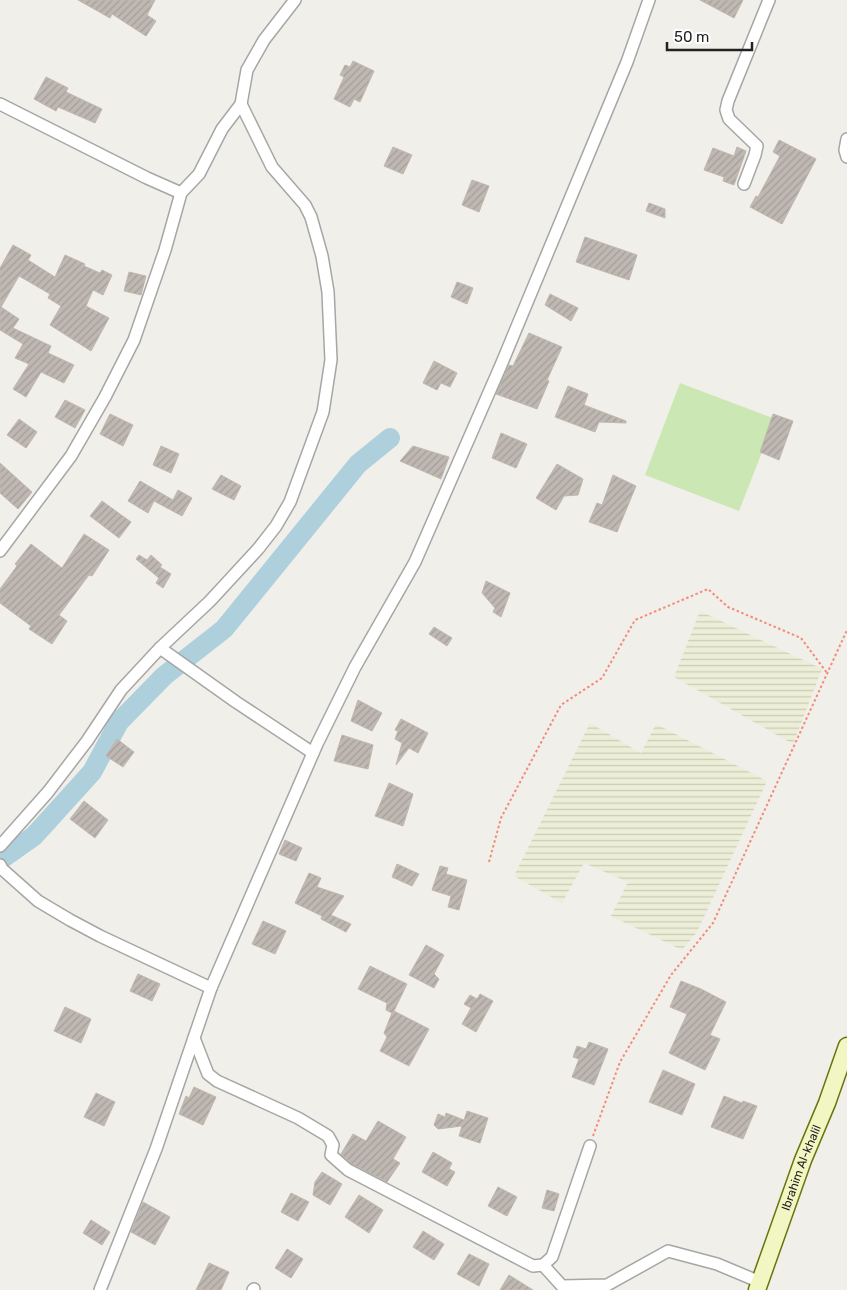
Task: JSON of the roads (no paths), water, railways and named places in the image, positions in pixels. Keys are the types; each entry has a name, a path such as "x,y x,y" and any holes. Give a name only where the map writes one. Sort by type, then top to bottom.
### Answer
{"street":[{"path":"0,551 71,456 106,397 134,340 165,250 181,193 199,174 222,129 241,104 247,70 264,40 295,0"},
{"path":"100,1290 156,1149 211,988 313,753 355,668 416,562 501,366 627,62 649,0"},
{"path":"744,184 757,146 729,119 726,110 769,0"},
{"path":"0,104 147,178 181,193"},
{"path":"0,846 48,792 87,741 121,690 160,648 210,600 258,549 276,526 290,502 323,412 331,360 328,292 322,256 311,217 305,204 272,167 241,104"},
{"path":"847,139 845,150 847,157"},
{"path":"160,648 236,702 313,753"},
{"path":"0,865 2,869 38,901 70,920 211,988"},
{"path":"194,1038 208,1074 217,1081 298,1118 328,1136 332,1145 331,1155 348,1170 533,1266 543,1265 552,1257 590,1146"},
{"name":"Ibrahim Al-khalil","path":"758,1286 803,1160 827,1103 847,1046"},
{"path":"543,1265 562,1286 607,1285 668,1251 717,1264 758,1286"}],"waterway":[{"path":"0,860 34,836 92,772 119,722 164,676 224,629 358,464 390,438"}]}
